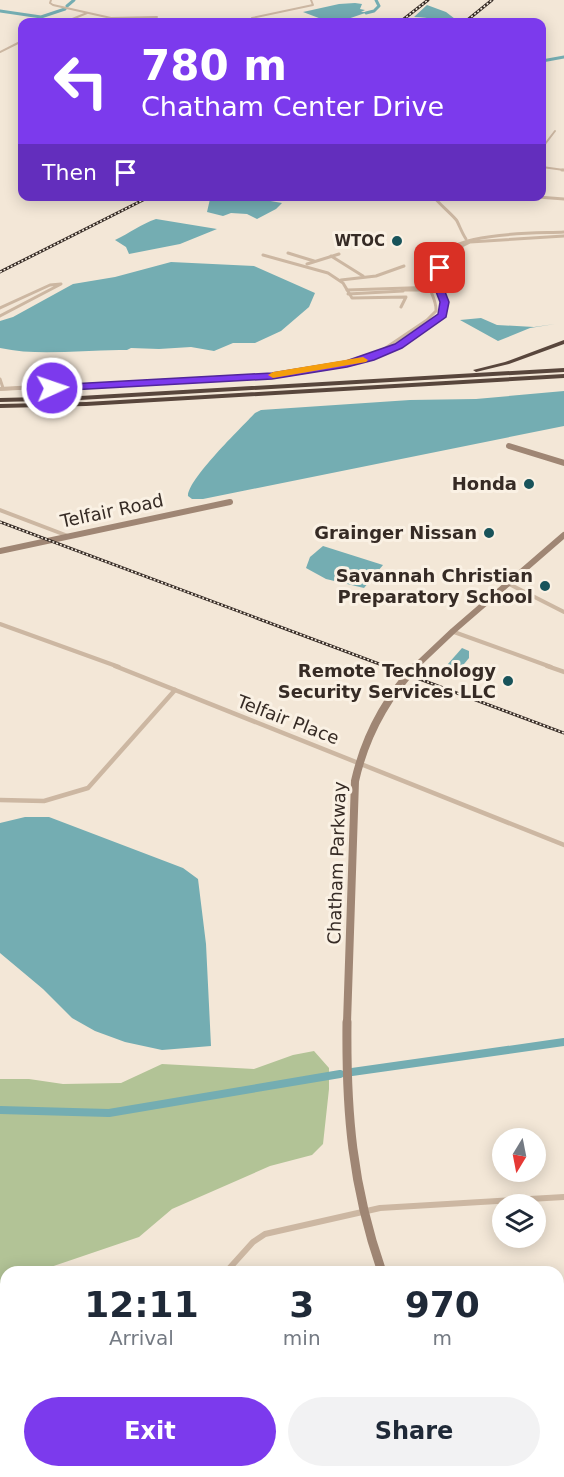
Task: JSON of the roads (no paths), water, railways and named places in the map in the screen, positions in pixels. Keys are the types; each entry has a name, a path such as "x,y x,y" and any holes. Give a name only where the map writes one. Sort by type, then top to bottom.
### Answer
{"highway":[{"path":"407,379 491,367 564,342"},
{"path":"0,400 80,398 564,370"},
{"path":"0,406 79,405 564,376"}],"main road":[{"path":"509,447 564,463"},
{"name":"Telfair Road","path":"0,550 230,502"},
{"name":"Chatham Parkway","path":"380,1266 362,1211 354,1175 346,1092 355,792 359,762 392,694 420,662 564,535"}],"street":[{"path":"51,0 50,3 53,5 111,18"},
{"path":"252,18 313,5 311,0"},
{"path":"75,18 87,13"},
{"path":"136,18 157,17"},
{"path":"0,52 18,43"},
{"path":"546,143 555,131"},
{"path":"546,168 564,170"},
{"path":"546,198 564,200"},
{"path":"437,201 457,220 459,230 470,242"},
{"path":"371,358 432,315 437,307 427,276 432,266 451,246 465,238 564,234"},
{"path":"0,379 1,388 97,386 272,376 339,366 371,358 399,346 442,315 445,302 435,279 436,273 458,248 470,242 564,234"},
{"path":"288,253 314,261"},
{"path":"307,264 339,254"},
{"path":"263,255 307,264 341,280 386,273 404,266"},
{"path":"331,256 363,276"},
{"path":"341,280 352,298 406,297 401,307"},
{"path":"0,308 50,285 60,284 0,316"},
{"path":"347,292 438,287"},
{"path":"402,289 431,290 438,287"},
{"path":"0,510 68,536"},
{"path":"508,584 564,612"},
{"name":"Telfair Place","path":"0,624 359,762 564,845"},
{"path":"454,632 564,672"},
{"path":"0,800 44,801 88,788 175,690"},
{"path":"231,1266 253,1242 265,1234 362,1211 564,1197"}],"water":[{"path":"339,4 362,4 360,9 365,10 361,12 368,12 351,18 319,18 303,12"},
{"path":"427,5 446,12 454,18 426,18 414,17"},
{"path":"210,201 282,203 276,209 257,219 247,214 231,213 223,216 207,212"},
{"path":"156,219 217,229 180,244 129,254 126,247 115,240"},
{"path":"171,262 254,266 315,293 309,307 281,331 255,343 233,343 214,351 191,347 47,352 0,348 0,321 13,317 73,284 115,277"},
{"path":"481,318 497,325 534,327 555,324 530,328 498,341 460,320"},
{"path":"564,391 564,426 203,499 192,499 188,496 196,478 206,466 255,413 261,410 410,400 476,399"},
{"path":"323,546 383,565 364,588 326,579 306,568 310,557"},
{"path":"462,648 469,651 469,658 454,676 440,673"},
{"path":"25,817 49,817 183,868 198,879 206,944 211,1046 162,1050 125,1042 95,1031 72,1018 43,989 0,953 0,823"}],"waterway":[{"path":"67,6 74,0"},
{"path":"366,13 374,11 379,6 376,0"},
{"path":"0,11 41,17 65,9"},
{"path":"546,60 564,57"},
{"path":"352,1072 564,1042"},
{"path":"0,1110 109,1113 340,1074"}],"railway":[{"path":"405,18 428,0"},
{"path":"470,18 492,0"},
{"path":"0,272 141,201"},
{"path":"0,522 564,733"}],"place":[{"name":"WTOC","path":"397,241"},
{"name":"Honda","path":"529,484"},
{"name":"Grainger Nissan","path":"489,533"},
{"name":"Savannah Christian Preparatory School","path":"545,586"},
{"name":"Remote Technology Security Services LLC","path":"508,681"}]}
